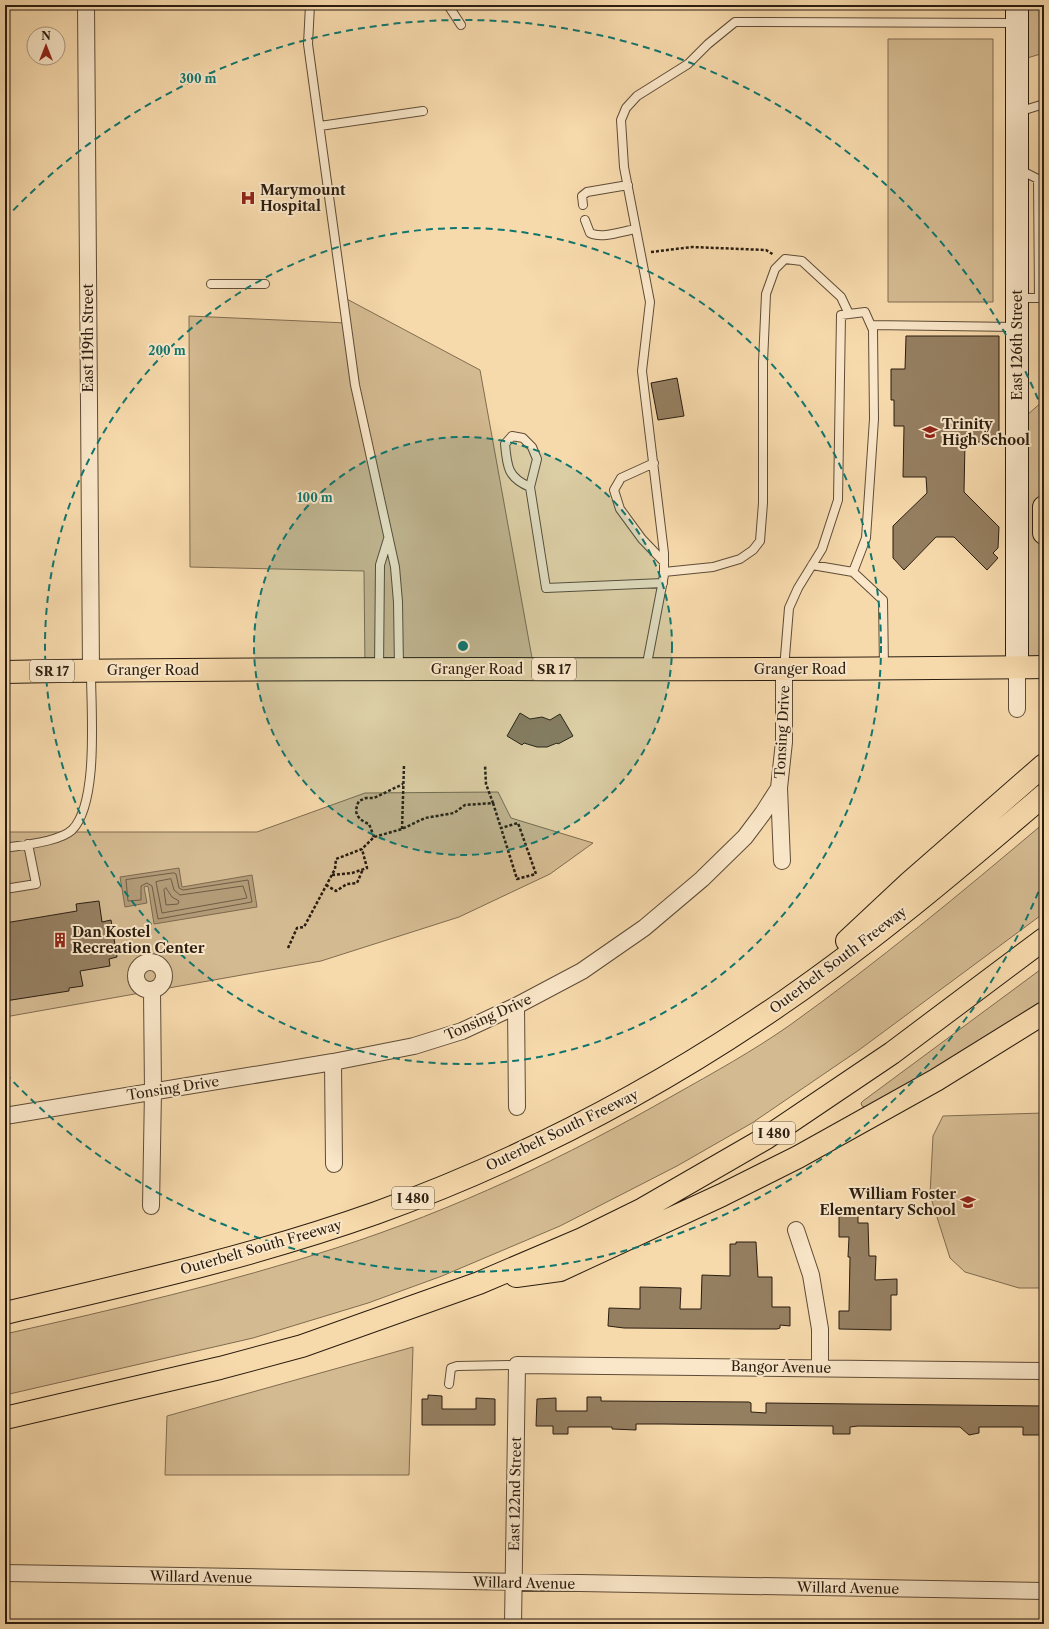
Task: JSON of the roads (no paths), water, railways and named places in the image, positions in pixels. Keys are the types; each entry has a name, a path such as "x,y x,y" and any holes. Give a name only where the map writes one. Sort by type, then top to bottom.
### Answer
{"main road":[{"path":"1044,507 1044,533"},
{"name":"Granger Road","path":"5,672 389,668 784,670 1044,667"},
{"path":"786,1000 909,883 1044,765"},
{"name":"Outerbelt South Freeway","path":"5,1313 222,1260 306,1236 377,1212 450,1184 543,1142 617,1105 686,1064 786,1000 875,934 953,873 1044,795"},
{"name":"I 480","path":"5,1418 220,1368 302,1346 479,1282 589,1236 650,1205 766,1138 892,1053 1044,939"},
{"path":"479,1282 560,1270 722,1195 798,1157 929,1084 1044,1013"}],"street":[{"name":"East 119th Street","path":"86,5 91,670"},
{"name":"East 126th Street","path":"1017,14 1017,709"},
{"name":"Tonsing Drive","path":"5,1116 333,1062 414,1046 462,1031 516,1006 582,971 644,928 702,879 745,837 779,788 784,742 784,670"},
{"path":"779,788 782,861"},
{"path":"151,1206 154,1091 152,990"},
{"path":"516,1006 517,1107"},
{"path":"333,1062 334,1164"},
{"path":"796,1230 811,1275 820,1329 820,1368"},
{"name":"Bangor Avenue","path":"517,1365 1044,1371"},
{"name":"East 122nd Street","path":"513,1624 517,1365"},
{"name":"Willard Avenue","path":"5,1573 1044,1591"}],"lane":[{"path":"310,5 308,44 356,385 389,537 398,602 389,668"},
{"path":"448,5 461,25"},
{"path":"646,670 663,583 664,562 654,463 642,371 650,302 624,167 621,120 626,108 637,96 688,64 708,44 735,22 1017,14"},
{"path":"1017,112 1044,104"},
{"path":"320,126 423,111"},
{"path":"1017,168 1038,179 1042,298 1017,298"},
{"path":"583,205 582,196 587,192 628,185"},
{"path":"585,220 590,233 593,234 606,234 636,229"},
{"path":"664,572 713,567 740,559 753,550 760,541 763,504 763,362 766,294 775,269 784,260 802,261 841,297 849,314"},
{"path":"211,284 264,284"},
{"path":"784,670 790,608 798,588 822,549 838,500 841,315 865,312 874,330 874,419 866,538 853,572"},
{"path":"871,325 1017,327"},
{"path":"530,487 517,482 509,471 505,444 512,436 523,438 532,447 536,459 530,487 546,588 663,583"},
{"path":"654,463 621,478 614,490 620,509 642,538 664,562"},
{"path":"389,537 380,565 389,668"},
{"path":"812,565 853,572 883,600 884,668"},
{"path":"5,848 49,841 72,830 86,805 91,777 91,670"},
{"path":"5,889 36,884 28,844"},
{"path":"449,1384 451,1368 457,1366 517,1365"}],"water":[{"path":"179,868 182,887 252,875 257,907 154,924 148,886 144,887 147,903 125,907 120,877"}],"place":[{"name":"Marymount Hospital","path":"248,198"},
{"name":"Trinity High School","path":"930,432"},
{"name":"Dan Kostel Recreation Center","path":"60,940"},
{"name":"William Foster Elementary School","path":"968,1202"}]}
